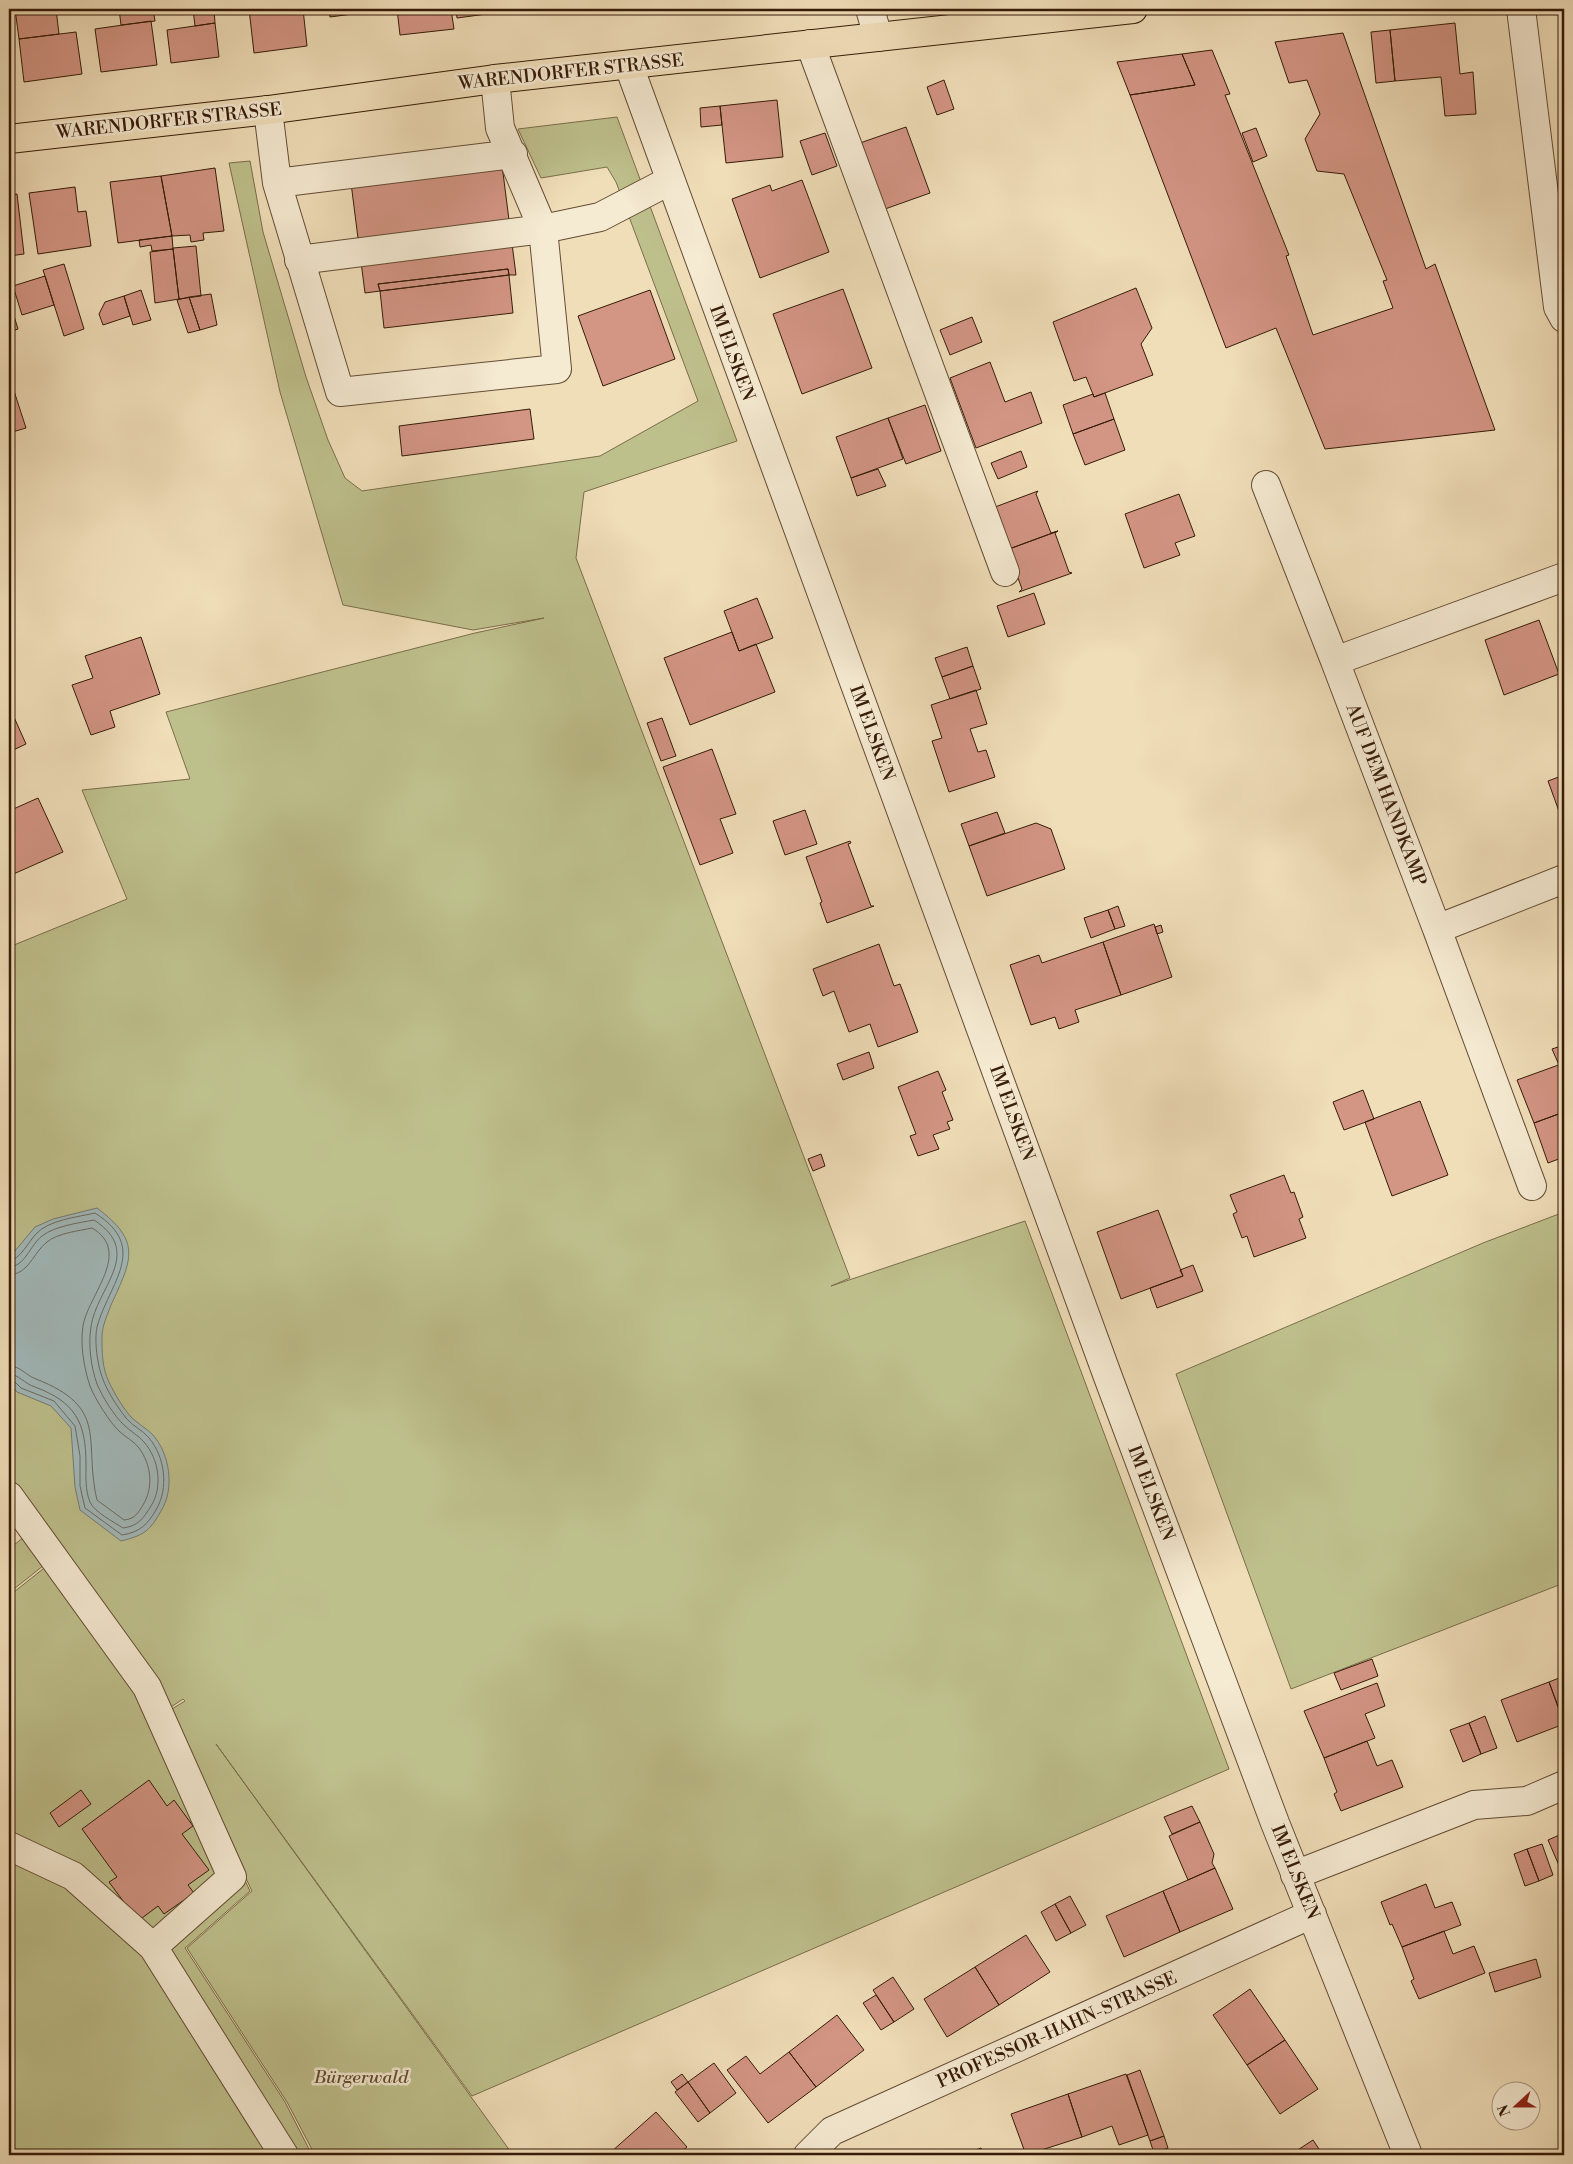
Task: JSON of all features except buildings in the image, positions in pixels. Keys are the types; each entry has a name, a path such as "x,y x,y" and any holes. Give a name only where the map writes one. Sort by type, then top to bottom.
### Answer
{"main road":[{"name":"WARENDORFER STRASSE","path":"9,139 268,110 495,79 629,66 810,44 1133,9"}],"street":[{"path":"870,9 878,37"},
{"path":"1521,9 1557,299 1564,318"},
{"path":"810,44 1005,572"},
{"name":"IM ELSKEN","path":"629,66 669,180 1108,1377 1296,1875 1408,2155"},
{"path":"268,110 277,183 340,392 557,369 543,230 513,154 500,128 495,79"},
{"path":"277,183 513,154"},
{"path":"299,260 543,230 600,217 669,180"},
{"name":"AUF DEM HANDKAMP","path":"1266,485 1437,929 1532,1186"},
{"path":"1335,661 1564,577"},
{"path":"1437,929 1564,879"},
{"path":"9,1496 147,1687 232,1877 153,1946"},
{"path":"1296,1875 1474,1805 1528,1801 1564,1786"},
{"path":"9,1846 73,1876 153,1946 284,2155"},
{"name":"PROFESSOR-HAHN-STRASSE","path":"808,2155 832,2131 1312,1914"}],"green space":[{"name":"Bürgerwald","path":"617,117 737,441 584,492 576,558 850,1278 831,1286 1025,1221 1229,1769 472,2096 216,1744 513,2155 315,2155 287,2102 187,1948 252,1891 167,1712 185,1701 183,1699 165,1711 250,1891 185,1948 285,2102 312,2155 9,2155 9,1596 63,1553 9,1481 9,947 127,899 82,790 190,779 166,712 475,633 544,618 473,630 343,605 280,392 229,163 250,161 263,232 306,377 328,440 345,478 362,491 600,456 698,401 616,182 607,167 541,178 518,129"},
{"path":"1564,1212 1564,1583 1291,1689 1176,1374 1483,1243"},
{"path":"24,1537 44,1565 9,1593 9,1549"}],"water":[{"path":"97,1208 121,1231 127,1242 129,1252 124,1275 103,1329 102,1354 105,1371 113,1391 125,1409 158,1442 166,1461 169,1482 165,1502 157,1518 149,1528 135,1537 121,1541 80,1510 75,1487 71,1428 51,1406 17,1392 9,1383 9,1258 35,1227 53,1219"}]}
